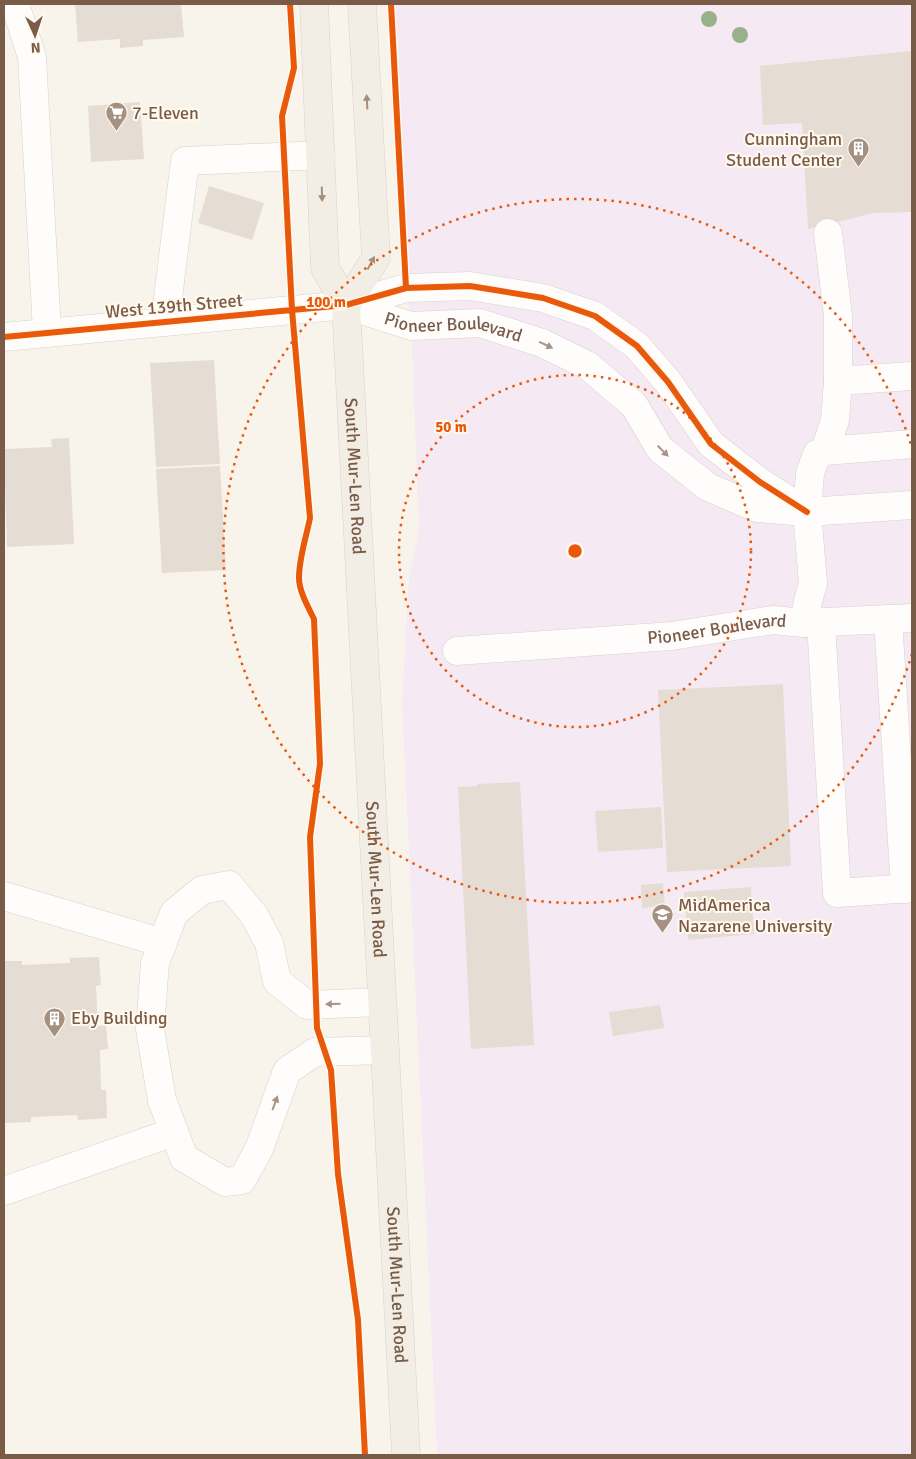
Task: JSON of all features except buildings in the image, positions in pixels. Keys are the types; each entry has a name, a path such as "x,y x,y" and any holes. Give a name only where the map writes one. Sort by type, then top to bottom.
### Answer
{"main road":[{"name":"South Mur-Len Road","path":"314,4 325,268 346,305 406,1455"},
{"path":"346,305 376,258 362,4"}],"street":[{"path":"14,4 32,57 47,332"},
{"path":"165,322 185,161 321,155"},
{"path":"825,451 835,420 838,380 838,316 828,232"},
{"name":"Pioneer Boulevard","path":"346,305 406,288 470,286 543,298 595,316 638,346 668,382 711,444 760,482 808,512"},
{"name":"West 139th Street","path":"4,336 346,305"},
{"name":"Pioneer Boulevard","path":"346,305 411,326 480,324 542,342 586,365 634,404 660,449 708,487 757,508 808,512 912,505"},
{"path":"838,380 912,376"},
{"path":"808,512 810,473 817,454 825,451 912,444"},
{"name":"Pioneer Boulevard","path":"457,651 672,636 773,620 812,623 808,601 813,583 808,512"},
{"path":"900,619 908,888 837,893 812,623 900,619"},
{"path":"382,1002 307,1005 277,981 270,943 254,914 229,885 202,890 174,913 155,963 150,1029 162,1100 184,1158 225,1182 242,1180 259,1149 287,1071 315,1052 385,1050"},
{"path":"4,896 162,943"},
{"path":"4,1191 174,1132"}],"shaded area":[{"name":"MidAmerica Nazarene University","path":"391,4 912,4 912,1455 437,1455 402,704 409,578 419,529 411,326 406,288"}],"cycle path":[{"path":"290,4 294,68 282,116 292,310 310,518 301,556 299,583 314,619 320,764 310,837 317,1028 331,1070 338,1174 358,1320 365,1455"},
{"path":"391,4 406,288"},
{"path":"4,337 346,305 406,288 470,286 543,298 595,316 637,346 668,382 711,444 760,482 807,512"}],"place":[{"name":"7-Eleven","path":"116,132"},
{"name":"Cunningham Student Center","path":"858,168"},
{"name":"MidAmerica Nazarene University","path":"662,934"},
{"name":"Eby Building","path":"55,1037"}]}
